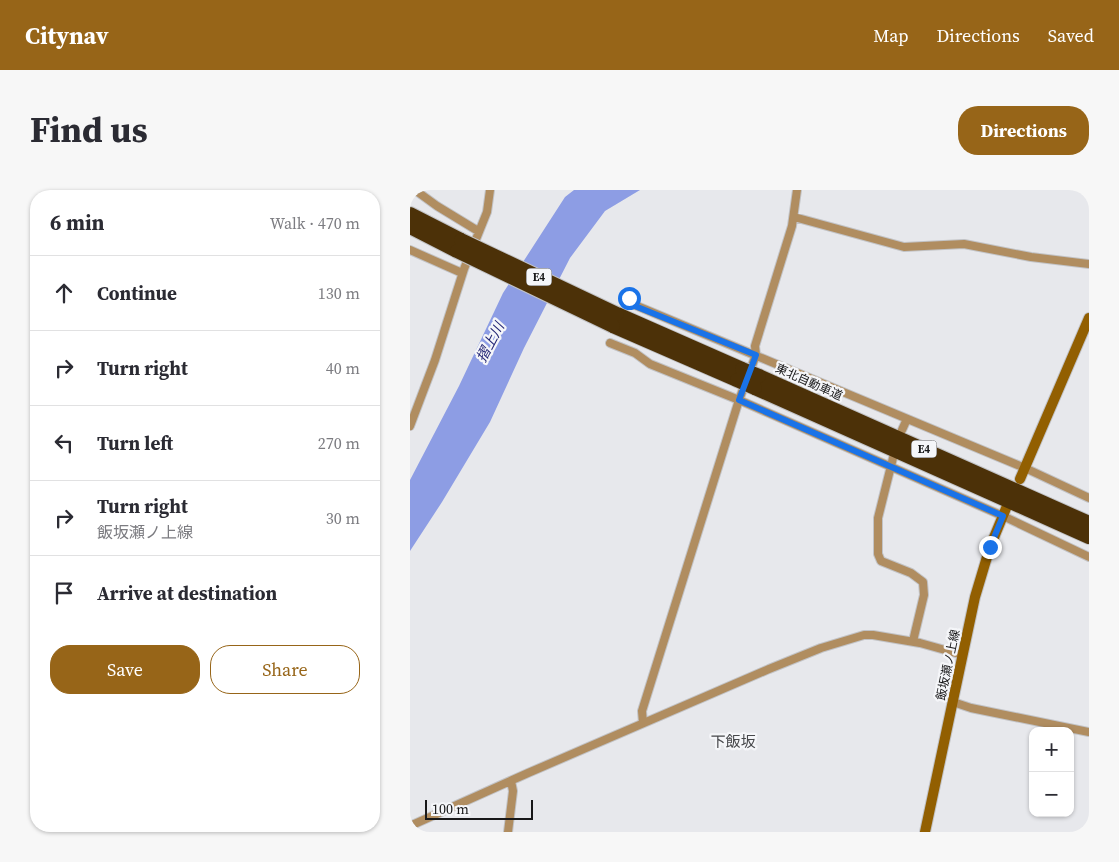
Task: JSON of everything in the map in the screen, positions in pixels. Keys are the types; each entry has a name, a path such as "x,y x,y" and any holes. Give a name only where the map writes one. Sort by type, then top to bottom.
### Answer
{"highway":[{"name":"東北自動車道","path":"410,214 459,245"},
{"name":"東北自動車道","path":"410,228 459,245 615,320 1089,523"},
{"name":"東北自動車道","path":"757,382 1089,537"}],"main road":[{"path":"1020,479 1089,318"},
{"name":"飯坂瀬ノ上線","path":"924,832 977,588 990,547 1007,506"}],"street":[{"path":"415,190 478,231"},
{"path":"410,426 435,360 462,273 487,212 490,190"},
{"path":"642,723 642,711 739,400 756,355 755,346 794,216 797,190"},
{"path":"794,216 904,247 964,244 1031,257 1089,264"},
{"path":"410,250 462,273"},
{"path":"629,298 630,304 1025,468 1089,498"},
{"path":"659,325 662,316"},
{"path":"610,343 646,357 650,364 739,400 890,468 1003,516 1089,557"},
{"path":"902,430 907,419"},
{"path":"894,454 878,518 878,554 881,561 911,573 922,582 924,595 913,641"},
{"path":"410,826 642,723 821,648 864,635 913,641 963,654"},
{"path":"953,702 971,708 1089,732"},
{"path":"508,832 513,792 511,781"}],"water":[{"name":"摺上川","path":"574,190 640,190 605,211 570,258 524,348 490,422 410,551 410,480 459,386 503,293 565,197"}],"district":[{"name":"下飯坂","path":"733,741"}],"route":[{"path":"629,298 628,302 630,304 756,355 739,400 890,468 1003,516 990,547"}]}
